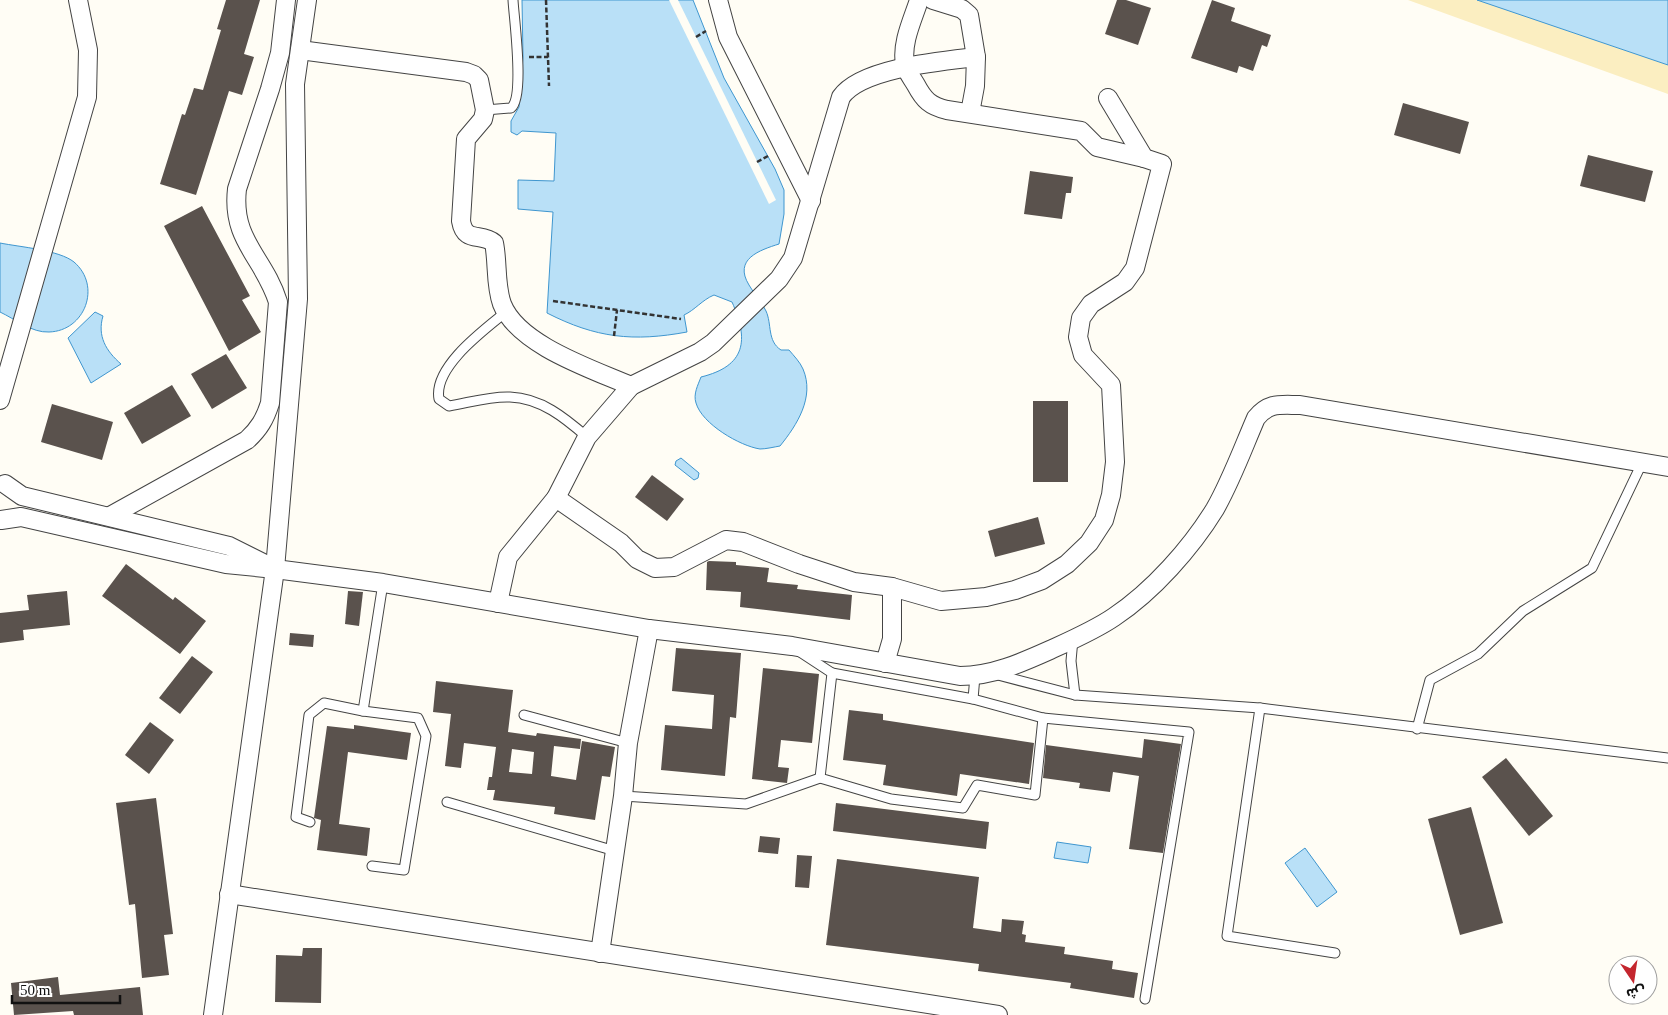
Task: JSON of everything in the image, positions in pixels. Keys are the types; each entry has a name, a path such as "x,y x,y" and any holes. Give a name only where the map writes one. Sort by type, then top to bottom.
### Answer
{"street":[{"path":"0,400 87,97 88,50 78,0"},
{"path":"110,516 247,440 258,431 265,419 270,404 278,302 273,288 240,232 235,205 237,189 270,89 280,52 286,0"},
{"path":"213,1015 275,568 298,299 295,84 307,0"},
{"path":"718,0 728,37 810,201"},
{"path":"556,498 621,543 637,559 655,568 674,567 726,540 735,541 743,542 799,564 854,582 892,587 941,601 986,597 1015,590 1042,580 1067,564 1089,543 1104,520 1111,495 1115,462 1111,385 1083,355 1078,337 1081,318 1091,304 1126,282 1135,268 1162,164 1097,147 1082,130 947,110 930,105 924,99 905,66 904,48 919,0"},
{"path":"933,0 962,9 969,15 976,57 975,86 970,113"},
{"path":"300,50 466,72 474,75 479,80 485,110 483,119 466,140 462,230 467,235 494,243 501,301 506,312 524,334 542,345 631,386"},
{"path":"498,603 508,557 556,498 587,437 631,386 700,352 713,343 778,279 793,258 841,97 845,91 857,83 905,66 976,57"},
{"path":"1108,98 1144,158"},
{"path":"1,520 21,517 226,564 275,568 383,583 650,629 792,646 960,676 982,674 1021,663 1073,639 1115,616 1168,571 1190,545 1216,507 1256,418 1263,409 1275,404 1300,405 1668,467"},
{"path":"2,482 22,496 229,546 275,568"},
{"path":"1,520 9,502 2,482"},
{"path":"885,663 892,639 892,587"},
{"path":"600,953 616,852 628,743 650,629"},
{"path":"229,894 998,1015"}],"lane":[{"path":"485,110 511,108 516,101 518,76 513,0"},
{"path":"506,312 466,346 451,364 439,386 439,399 449,406 510,397 533,401 552,410 587,437"},
{"path":"1417,729 1430,680 1478,654 1523,611 1592,568 1642,463"},
{"path":"363,712 383,583"},
{"path":"1073,639 1071,662 1075,695"},
{"path":"792,646 832,673 973,698 1043,718 1189,732 1145,999"},
{"path":"820,778 832,673"},
{"path":"973,698 982,674 1075,695 1260,708 1417,729 1668,758"},
{"path":"310,822 296,817 309,715 324,703 363,712 418,718 426,736 404,870 372,866"},
{"path":"1260,708 1227,936 1335,953"},
{"path":"524,715 628,743"},
{"path":"623,796 746,804 820,778 892,799 963,808 977,785 1034,795 1043,718"},
{"path":"447,802 616,852"}],"path":[{"path":"546,0 549,86"},
{"path":"696,37 706,31"},
{"path":"522,57 548,57"},
{"path":"757,162 768,156"},
{"path":"553,301 681,319"},
{"path":"614,336 618,310"}],"sand":[{"path":"1408,0 1477,0 1668,65 1668,94"}],"water":[{"path":"522,0 693,0 724,78 775,169 784,190 784,214 779,244 764,249 751,257 746,262 744,268 749,285 766,311 774,342 781,350 789,350 797,359 802,366 806,379 807,390 802,410 798,420 780,446 760,449 742,444 723,433 706,419 695,400 695,393 701,377 727,366 740,350 742,340 741,328 732,302 714,295 684,315 687,332 649,337 615,336 599,333 547,313 553,212 518,209 518,180 554,181 556,133 522,131 517,135 511,132 511,121 519,107 523,57"},
{"path":"1477,0 1668,0 1668,65"},
{"path":"0,243 49,252 74,262 82,272 87,283 88,294 86,306 72,324 62,330 43,332 30,328 0,312"},
{"path":"95,312 103,316 101,330 104,343 121,364 91,383 68,338"},
{"path":"681,458 699,473 698,478 694,480 675,465 676,461"},
{"path":"1057,842 1091,847 1088,863 1054,858"},
{"path":"1305,848 1337,892 1317,907 1285,863"}],"pier":[{"path":"669,0 678,0 776,200 769,204"}],"building":[{"path":"226,0 260,0 244,54 254,57 242,95 229,91 196,195 160,184 182,114 185,115 194,88 203,90 221,30 217,29"},
{"path":"1117,0 1126,0 1151,8 1138,45 1105,34"},
{"path":"1212,0 1235,8 1231,21 1271,35 1267,47 1262,45 1253,71 1239,66 1237,73 1191,58"},
{"path":"1403,103 1469,122 1460,154 1394,135"},
{"path":"1588,155 1653,171 1645,202 1580,186"},
{"path":"1030,171 1073,177 1071,193 1066,193 1062,219 1024,214"},
{"path":"202,206 250,296 242,300 261,332 229,351 164,226"},
{"path":"226,354 247,388 212,409 191,374"},
{"path":"172,385 191,416 142,444 124,413"},
{"path":"1033,401 1068,401 1068,482 1033,482"},
{"path":"52,404 113,422 102,460 41,442"},
{"path":"652,475 684,499 667,521 635,497"},
{"path":"1038,517 1045,544 995,557 988,531"},
{"path":"707,562 736,562 736,565 769,568 767,582 798,585 797,589 852,595 850,620 740,607 741,592 706,590"},
{"path":"126,564 173,600 175,597 206,621 180,654 102,596"},
{"path":"67,591 70,625 23,630 24,640 0,643 0,613 29,610 27,595"},
{"path":"348,591 363,592 359,626 345,624"},
{"path":"290,633 314,635 313,647 289,645"},
{"path":"676,648 741,653 736,718 730,717 725,776 661,770 665,725 712,729 714,695 672,691"},
{"path":"192,656 213,672 180,714 159,698"},
{"path":"763,668 819,674 812,743 781,740 778,767 789,768 787,783 752,779"},
{"path":"436,681 513,690 508,732 536,736 537,733 581,739 580,749 554,746 551,776 576,780 582,741 615,747 610,777 602,776 595,820 554,814 555,807 493,800 495,790 487,790 489,777 492,777 496,747 464,743 461,768 445,766 451,714 433,712","holes":["512,749 534,752 532,774 509,772"]},
{"path":"849,710 883,714 883,720 1034,743 1029,784 960,774 957,796 883,785 886,765 843,760"},
{"path":"150,722 174,740 149,774 125,755"},
{"path":"354,725 411,733 407,760 348,752 339,824 370,828 367,856 317,850 321,820 314,818 327,726 354,729"},
{"path":"1144,739 1181,744 1163,853 1129,849 1139,776 1113,772 1110,792 1079,788 1080,783 1043,778 1046,745 1142,758"},
{"path":"1506,758 1553,816 1529,836 1482,777"},
{"path":"156,798 173,934 164,935 169,975 142,978 135,904 129,905 116,803"},
{"path":"836,803 989,822 986,849 833,831"},
{"path":"1471,807 1503,923 1460,935 1428,819"},
{"path":"760,836 780,838 778,854 758,852"},
{"path":"797,855 812,856 809,888 795,887"},
{"path":"837,859 979,877 973,928 1001,932 1002,919 1024,921 1022,934 1026,935 1025,942 1065,947 1064,954 1113,961 1112,969 1138,973 1134,998 1070,988 1071,983 978,971 979,964 826,945"},
{"path":"303,948 322,948 321,1003 275,1002 276,955 302,956"},
{"path":"58,977 60,995 140,987 143,1015 74,1015 73,1011 14,1015 11,983"}]}
